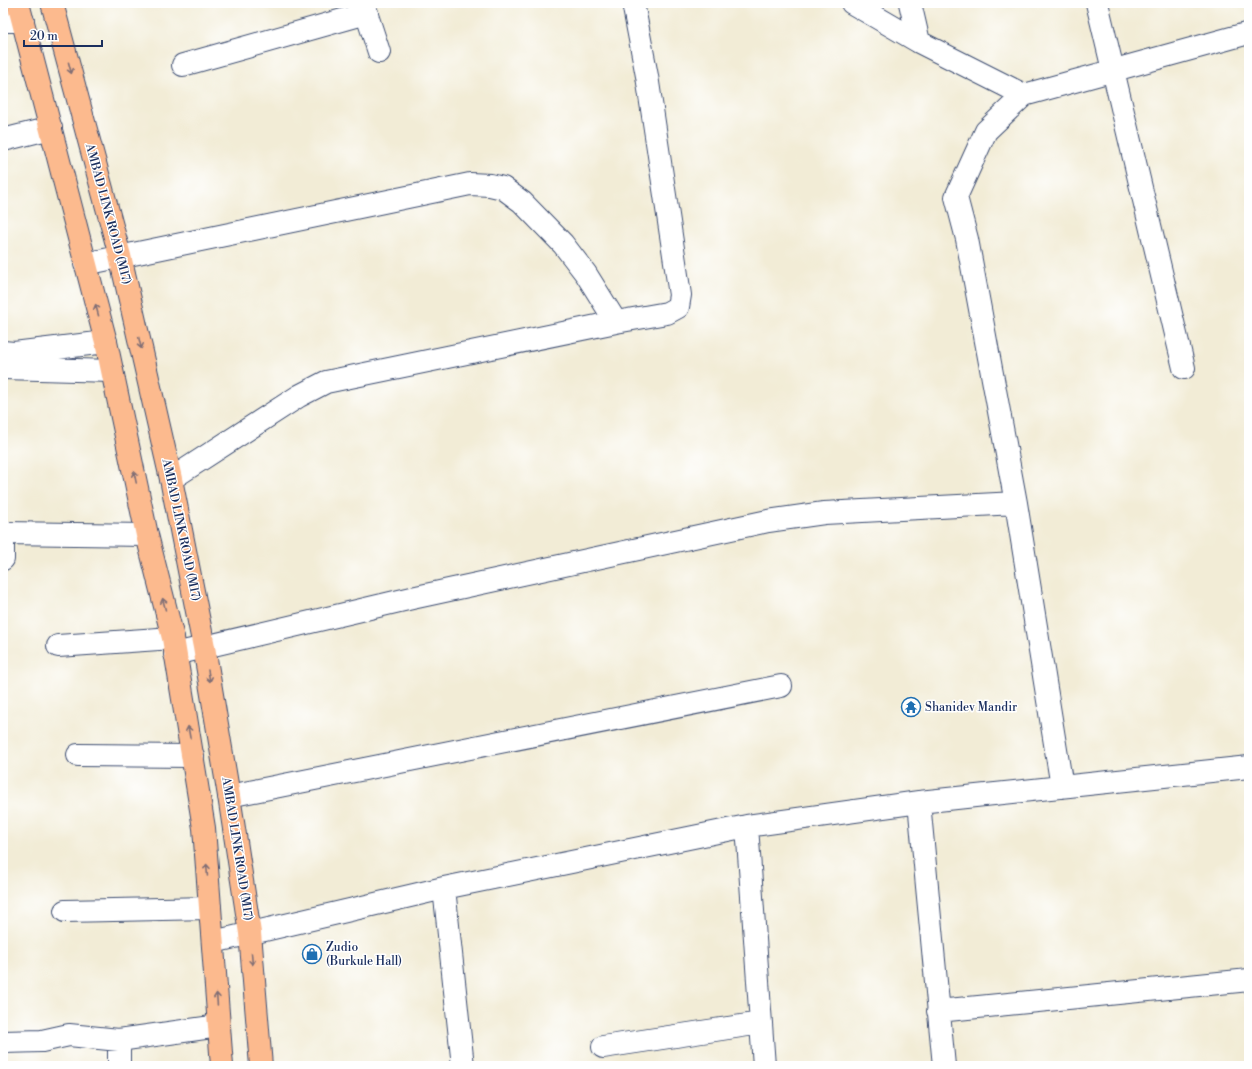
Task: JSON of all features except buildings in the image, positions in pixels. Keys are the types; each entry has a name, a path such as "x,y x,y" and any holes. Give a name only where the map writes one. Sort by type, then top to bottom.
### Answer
{"main road":[{"name":"AMBAD LINK ROAD (M17)","path":"52,3 120,256 171,479 204,647 229,796 250,933 262,1066"},
{"path":"15,15 51,128 106,342 147,534 174,646 204,822 222,1066"}],"street":[{"path":"171,479 299,396 326,382 616,322 667,314 678,306 678,287 647,76 633,3"},
{"path":"852,3 919,42 1024,94"},
{"path":"910,3 919,42"},
{"path":"1097,3 1184,368"},
{"path":"183,65 365,8 379,52"},
{"path":"1062,787 1016,503 967,239 956,197 986,131 1024,94 1249,33"},
{"path":"3,140 51,128"},
{"path":"85,264 470,184 490,185 503,188 522,202 563,244 586,274 616,322"},
{"path":"3,352 14,353 106,342"},
{"path":"3,368 112,371"},
{"path":"58,646 204,647 412,598 768,521 824,512 1016,503"},
{"path":"3,559 3,533 147,534"},
{"path":"229,796 781,686"},
{"path":"78,755 193,756"},
{"path":"213,942 444,888 747,826 919,802 1249,767"},
{"path":"919,802 944,1066"},
{"path":"747,826 764,1066"},
{"path":"444,888 463,1066"},
{"path":"65,911 210,908"},
{"path":"938,1011 1249,980"},
{"path":"603,1047 761,1023"},
{"path":"3,1042 42,1041 69,1035 119,1040 219,1026"},
{"path":"119,1040 119,1066"}],"place":[{"name":"Shanidev Mandir","path":"911,707"},
{"name":"Zudio (Burkule Hall)","path":"312,954"}]}
